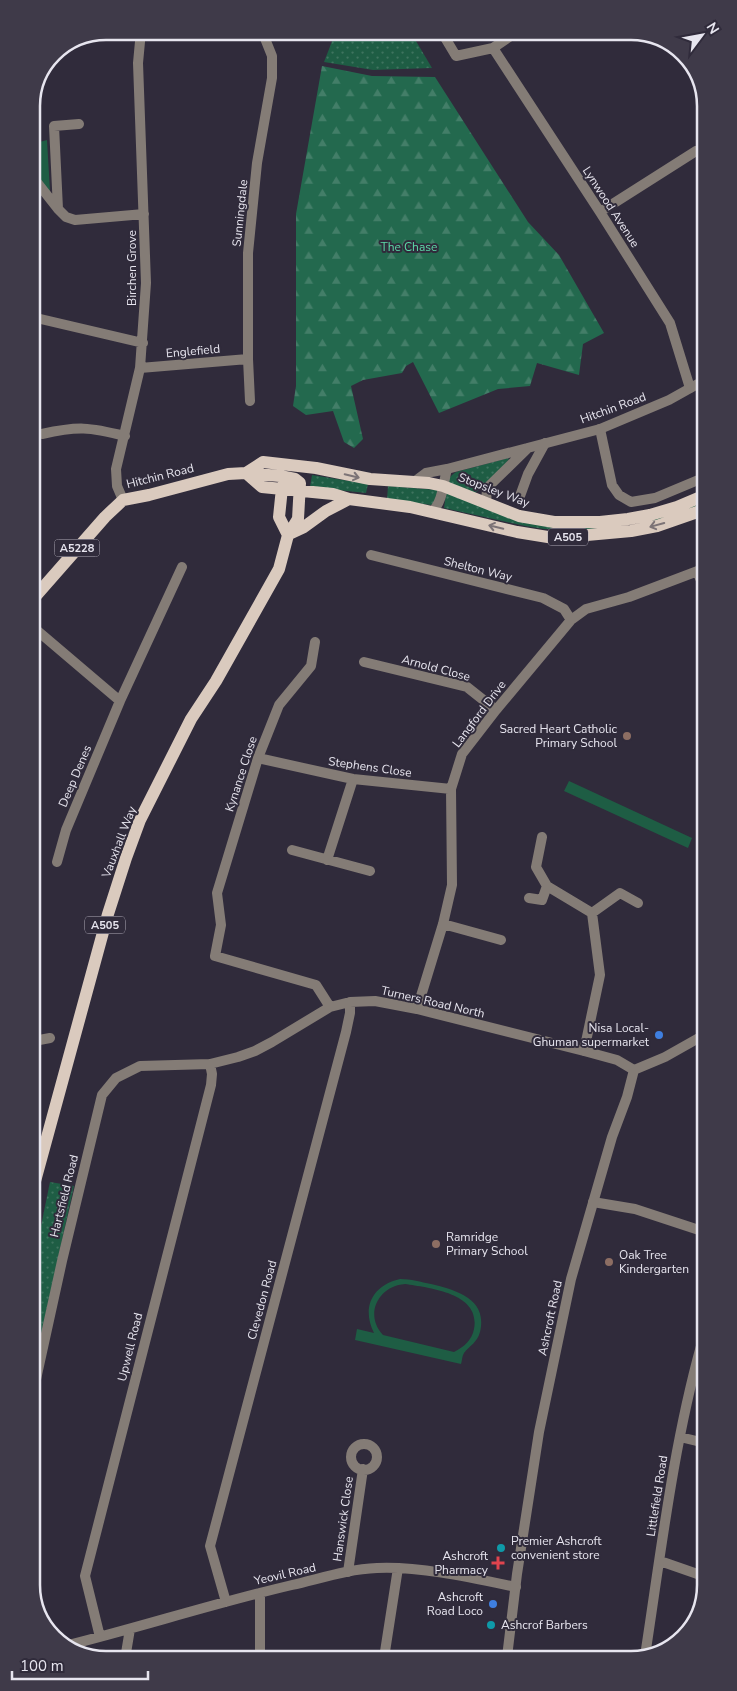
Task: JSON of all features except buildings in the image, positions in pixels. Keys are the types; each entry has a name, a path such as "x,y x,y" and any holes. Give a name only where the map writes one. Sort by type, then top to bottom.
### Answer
{"main road":[{"name":"Hitchin Road","path":"40,591 98,524 123,500 228,474 246,473 263,462 304,467"},
{"name":"Stopsley Way","path":"304,467 370,479 443,486 519,516 535,520 573,523 600,522 650,515 697,499"},
{"path":"304,467 290,472 284,482 279,518 288,534 304,527 326,511 349,499"},
{"path":"246,473 262,487 284,482 300,491"},
{"name":"A505","path":"300,491 334,494 349,499 410,507 517,532 554,538 631,531 657,526 697,512"},
{"name":"Vauxhall Way","path":"40,1163 108,914 140,820 191,719 216,681 279,569 288,534 298,519 300,491"}],"street":[{"name":"Birchen Grove","path":"123,500 116,478 140,368 146,283 138,63 140,40"},
{"name":"Sunningdale","path":"250,402 248,253 257,163 272,78 272,56 266,40"},
{"path":"446,40 456,56 493,48 505,40"},
{"name":"Lynwood Avenue","path":"493,48 670,323 690,388"},
{"path":"58,209 54,126 79,124"},
{"path":"600,212 697,151"},
{"path":"40,186 66,217 75,220 144,214"},
{"path":"40,319 143,343"},
{"name":"Englefield","path":"140,368 248,359"},
{"name":"Hitchin Road","path":"414,482 426,473 600,428 669,400 697,384"},
{"path":"42,434 84,427 96,428 125,436"},
{"path":"600,428 612,485 619,495 631,502 655,498 697,480"},
{"path":"520,496 528,474 545,443"},
{"name":"Hitchin Road","path":"486,503 487,489 490,485 528,448"},
{"path":"432,512 437,507 447,469"},
{"name":"Shelton Way","path":"371,555 543,598 564,610 572,620"},
{"name":"Deep Denes","path":"57,862 66,830 120,701 182,567"},
{"name":"Langford Drive","path":"418,1009 443,924 452,885 451,789 462,754 496,710 572,620 586,609 629,597 697,571"},
{"path":"40,633 120,701"},
{"name":"Kynance Close","path":"315,642 311,666 279,705 258,758 217,893 221,925 215,956 316,984 330,1007"},
{"name":"Arnold Close","path":"364,662 467,687 496,710"},
{"name":"Stephens Close","path":"258,758 354,779 451,789"},
{"path":"327,860 354,779"},
{"path":"542,837 536,868 547,886 592,913"},
{"path":"292,850 370,871"},
{"path":"528,898 542,900 547,886"},
{"path":"592,913 620,893 638,903"},
{"path":"584,1051 600,975 592,913"},
{"path":"443,924 501,940"},
{"name":"Turners Road North","path":"116,1078 140,1066 210,1064 255,1051 330,1007 350,1002 375,1000 584,1051 617,1060 634,1070"},
{"name":"Clevedon Road","path":"226,1602 210,1546 346,1032 350,1002"},
{"path":"40,1040 50,1038"},
{"path":"634,1070 665,1057 697,1039"},
{"name":"Upwell Road","path":"100,1637 85,1576 211,1085 212,1074 210,1064"},
{"name":"Ashcroft Road","path":"509,1651 516,1586 539,1432 571,1279 612,1137 628,1097 634,1070"},
{"name":"Hartsfield Road","path":"40,1358 102,1095 116,1078"},
{"path":"593,1202 635,1209 697,1229"},
{"name":"Littlefield Road","path":"646,1649 680,1436 697,1362"},
{"path":"680,1436 697,1441"},
{"name":"Hanswick Close","path":"348,1572 363,1469"},
{"path":"660,1562 697,1574"},
{"name":"Yeovil Road","path":"76,1643 260,1592 348,1572 375,1568 398,1568 516,1586"},
{"path":"385,1651 398,1568"},
{"path":"260,1592 260,1651"},
{"path":"127,1651 130,1628"}],"green space":[{"path":"333,40 415,40 432,68 373,70 324,62"},
{"name":"The Chase","path":"322,66 372,76 435,77 528,222 559,255 604,333 583,344 579,375 537,363 530,386 498,389 439,413 413,362 406,366 402,373 363,380 351,386 363,439 354,448 344,442 333,411 306,415 293,406 296,386 296,214"},
{"path":"47,140 50,191 48,192 40,182 40,142"},
{"path":"508,458 497,474 475,493 450,483 448,480 456,472"},
{"path":"312,475 368,484 366,493 310,487"},
{"path":"388,486 438,490 434,503 431,505 387,499"},
{"path":"446,494 571,528 697,502 697,507 665,519 584,530 544,529 444,508"},
{"path":"569,781 692,838 688,848 564,791"},
{"path":"50,1182 74,1186 40,1339 40,1231"},
{"path":"404,1279 440,1286 459,1293 474,1303 479,1311 481,1320 480,1332 479,1336 464,1353 461,1364 355,1340 357,1329 374,1333 370,1323 369,1306 376,1292 391,1282","holes":["405,1284 440,1291 462,1300 470,1307 474,1317 474,1329 469,1340 454,1352 383,1335 377,1327 375,1319 374,1311 377,1303 388,1290"]}],"place":[{"name":"Sacred Heart Catholic Primary School","path":"627,736"},
{"name":"Nisa Local- Ghuman supermarket","path":"659,1035"},
{"name":"Ramridge Primary School","path":"436,1244"},
{"name":"Oak Tree Kindergarten","path":"609,1262"},
{"name":"Premier Ashcroft convenient store","path":"501,1548"},
{"name":"Ashcroft Pharmacy","path":"498,1563"},
{"name":"Ashcroft Road Loco","path":"493,1604"},
{"name":"Ashcrof Barbers","path":"491,1625"}]}
